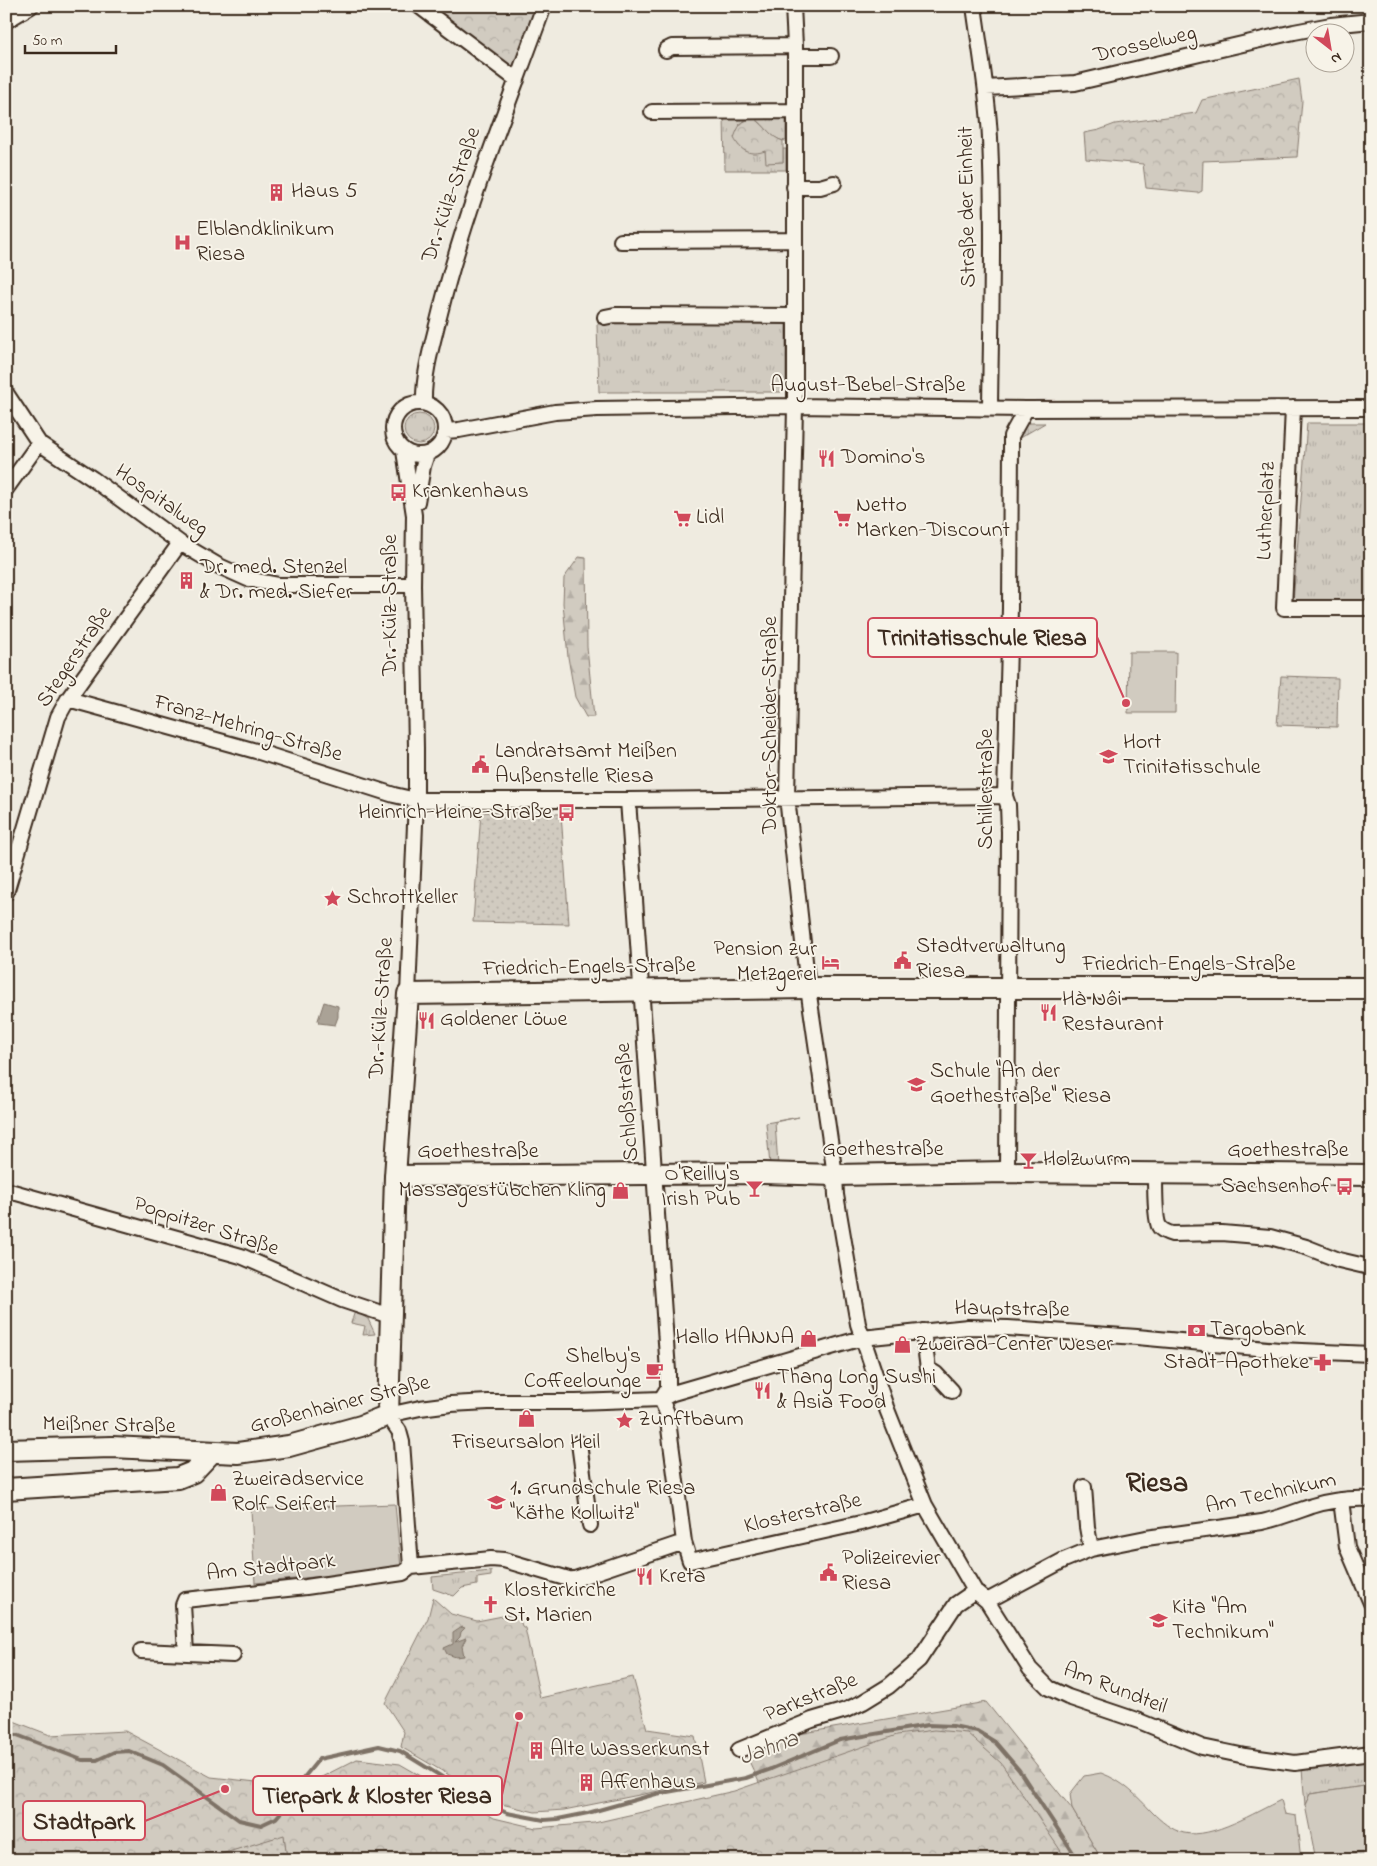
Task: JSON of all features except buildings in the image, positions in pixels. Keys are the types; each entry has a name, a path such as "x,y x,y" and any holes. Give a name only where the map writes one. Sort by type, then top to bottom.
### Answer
{"main road":[{"name":"Friedrich-Engels-Straße","path":"408,994 808,988 1371,988"},
{"name":"Dr.-Külz-Straße","path":"388,1415 395,1176 408,994"},
{"name":"Goethestraße","path":"395,1176 763,1173 835,1175 1007,1172 1371,1175"},
{"name":"Großenhainer Straße","path":"211,1453 238,1454 289,1446 333,1434 388,1415"},
{"name":"Meißner Straße","path":"6,1450 112,1447 211,1453"},
{"path":"6,1489 178,1478 193,1472 211,1453"}],"street":[{"path":"6,21 31,6"},
{"path":"419,6 517,80"},
{"name":"Dr.-Külz-Straße","path":"424,403 424,390 446,286 471,207 544,6"},
{"name":"Doktor-Scheider-Straße","path":"793,6 795,51 795,406 788,797 808,988 846,1257 862,1338"},
{"name":"Straße der Einheit","path":"974,6 986,88 990,137 992,223 990,408"},
{"name":"Drosselweg","path":"986,88 1075,83 1294,32 1331,25 1371,21"},
{"path":"666,50 672,47 795,51 831,56"},
{"path":"652,112 795,111"},
{"path":"794,187 820,187 834,183"},
{"path":"621,241 795,240"},
{"path":"605,317 795,316"},
{"name":"Hospitalweg","path":"6,393 39,443 93,479 180,543 219,566 248,578 279,585 413,585"},
{"path":"416,402 436,408 445,424 445,430 440,445 427,454 419,456 404,451 398,446 392,432 395,416 407,405 416,402"},
{"name":"August-Bebel-Straße","path":"445,430 459,430 555,412 597,409 795,406 1026,409 1293,408"},
{"path":"1293,408 1371,408"},
{"name":"Lutherplatz","path":"1293,408 1284,608 1371,608"},
{"name":"Schillerstraße","path":"1007,1172 1009,989 1008,805 1006,796 1011,436 1026,409"},
{"path":"6,488 39,443"},
{"name":"Dr.-Külz-Straße","path":"404,451 414,515"},
{"name":"Dr.-Külz-Straße","path":"408,994 416,800 414,515 427,454"},
{"name":"Stegerstraße","path":"6,893 58,717 68,699 180,543"},
{"name":"Franz-Mehring-Straße","path":"68,699 256,751 394,795 416,800"},
{"path":"416,800 1006,796"},
{"name":"Schloßstraße","path":"628,800 668,1371 668,1388 661,1399"},
{"path":"1155,1174 1157,1218 1159,1226 1165,1232 1172,1234 1222,1234 1270,1237 1340,1260 1370,1267"},
{"name":"Poppitzer Straße","path":"6,1190 241,1256 342,1300 390,1316"},
{"name":"Hauptstraße","path":"661,1399 673,1393 862,1338 968,1327 1138,1337 1279,1350 1371,1354"},
{"path":"923,1331 928,1369 936,1374 952,1391"},
{"path":"862,1338 886,1407 925,1506 975,1591 987,1601 1064,1560 1091,1549 1086,1527 1084,1487"},
{"path":"388,1415 399,1431 402,1442 411,1567 491,1558 572,1580 684,1542 667,1413 661,1399"},
{"name":"Großenhainer Straße","path":"388,1415 451,1404 661,1399"},
{"path":"579,1443 590,1525"},
{"name":"Am Technikum","path":"1091,1549 1146,1538 1262,1522 1281,1518 1313,1506 1342,1500 1371,1499"},
{"path":"1342,1500 1346,1547 1371,1603"},
{"name":"Klosterstraße","path":"684,1542 690,1561 861,1523 925,1506"},
{"name":"Am Stadtpark","path":"186,1652 183,1605 185,1600 306,1587 407,1572 411,1567"},
{"name":"Parkstraße","path":"739,1750 804,1723 846,1710 889,1686 919,1660 956,1604 975,1591"},
{"name":"Am Rundteil","path":"987,1601 1030,1670 1049,1688 1068,1697 1139,1721 1202,1746 1245,1756 1295,1763 1371,1753"},
{"path":"141,1651 233,1655"}],"green space":[{"path":"429,6 540,6 515,69"},
{"path":"1299,79 1302,101 1297,157 1203,161 1202,191 1198,193 1146,188 1143,164 1086,159 1084,133 1115,124 1196,113 1202,100"},
{"path":"724,115 747,115 747,119 739,125 766,151 783,162 783,149 786,149 786,170 725,170"},
{"path":"754,115 786,116 786,141 772,135"},
{"path":"755,119 775,137 783,141 783,162 766,163 765,151 747,152 737,143 734,138 741,124 746,120"},
{"path":"611,320 786,320 786,387 781,392 599,392 597,324"},
{"path":"419,414 430,418 434,429 430,440 419,444 408,440 404,429 408,418"},
{"path":"1024,423 1045,423 1016,440"},
{"path":"1307,423 1371,423 1371,602 1293,603"},
{"path":"579,557 586,558 587,647 594,717 586,717 575,697 568,657 563,603 564,578"},
{"path":"1129,652 1176,652 1175,713 1128,713"},
{"path":"1281,676 1338,678 1337,727 1277,725"},
{"path":"481,812 561,814 569,924 473,922"},
{"path":"799,1117 775,1122 778,1166 770,1165 766,1123"},
{"path":"355,1311 368,1319 375,1334 363,1335 365,1326 351,1323"},
{"path":"395,1504 401,1568 255,1583 251,1509"},
{"path":"491,1571 491,1576 477,1578 477,1585 462,1588 454,1596 433,1589 432,1577"},
{"path":"433,1598 451,1614 477,1621 518,1613 522,1626 525,1628 540,1698 633,1677 647,1729 695,1736 704,1782 564,1810 535,1812 497,1803 401,1747 404,1732 385,1703 428,1618"},
{"path":"986,1702 1072,1809 1102,1860 765,1860 768,1801 747,1757 798,1734"},
{"path":"11,1720 50,1735 125,1731 211,1777 302,1787 357,1759 400,1764 494,1818 536,1828 594,1823 734,1791 897,1735 934,1730 967,1733 1001,1763 1067,1860 287,1860 284,1836 202,1860 6,1860 6,1722"},
{"path":"1371,1761 1371,1785 1310,1794 1305,1805 1302,1769"},
{"path":"1101,1773 1116,1780 1129,1790 1166,1825 1184,1833 1195,1834 1221,1828 1281,1800 1285,1814 1296,1816 1301,1860 1102,1860 1072,1809 1070,1794 1084,1776"},
{"path":"1371,1785 1371,1851 1316,1860 1305,1805 1310,1794"},
{"path":"284,1835 287,1860 202,1860"},
{"path":"1371,1851 1371,1860 1324,1860"}],"shaded area":[{"path":"324,1002 338,1006 338,1017 335,1025 319,1023 318,1020"},
{"path":"462,1627 465,1628 455,1642 466,1638 462,1646 464,1656 456,1657 447,1654 444,1648 453,1644 453,1633"}],"waterway":[{"name":"Jahna","path":"6,1735 17,1735 82,1760 97,1760 114,1752 129,1751 163,1765 239,1820 261,1825 276,1818 290,1802 301,1781 319,1759 379,1746 400,1751 481,1801 507,1813 544,1820 588,1813 656,1794 746,1778 840,1740 928,1725 953,1726 977,1731 995,1742 1019,1770 1078,1860"}],"place":[{"name":"Haus 5","path":"277,192"},
{"name":"Elblandklinikum Riesa","path":"182,243"},
{"name":"Domino's","path":"827,458"},
{"name":"Krankenhaus","path":"398,492"},
{"name":"Lidl","path":"682,518"},
{"name":"Netto Marken-Discount","path":"842,519"},
{"name":"Dr. med. Stenzel & Dr. med. Siefer","path":"186,581"},
{"name":"Trinitatisschule Riesa","path":"1126,703"},
{"name":"Hort Trinitatisschule","path":"1109,756"},
{"name":"Landratsamt Meißen Außenstelle Riesa","path":"481,765"},
{"name":"Heinrich-Heine-Straße","path":"566,813"},
{"name":"Schrottkeller","path":"333,898"},
{"name":"Stadtverwaltung Riesa","path":"902,960"},
{"name":"Pension zur Metzgerei","path":"831,963"},
{"name":"Hà Nôi Restaurant","path":"1048,1013"},
{"name":"Goldener Löwe","path":"426,1020"},
{"name":"Schule \"An der Goethestraße\" Riesa","path":"916,1085"},
{"name":"Holzwurm","path":"1029,1160"},
{"name":"Sachsenhof","path":"1345,1187"},
{"name":"O'Reilly's Irish Pub","path":"754,1188"},
{"name":"Massagestübchen Kling","path":"620,1191"},
{"name":"Targobank","path":"1196,1330"},
{"name":"Hallo HANNA","path":"808,1338"},
{"name":"Zweirad-Center Weser","path":"902,1345"},
{"name":"Stadt-Apotheke","path":"1323,1363"},
{"name":"Shelby's Coffeelounge","path":"655,1370"},
{"name":"Thang Long Sushi & Asia Food","path":"763,1391"},
{"name":"Friseursalon Heil","path":"526,1418"},
{"name":"Zunftbaum","path":"624,1420"},
{"name":"Zweiradservice Rolf Seifert","path":"218,1493"},
{"name":"1. Grundschule Riesa \"Käthe Kollwitz\"","path":"496,1502"},
{"name":"Polizeirevier Riesa","path":"828,1572"},
{"name":"Kreta","path":"645,1577"},
{"name":"Klosterkirche St. Marien","path":"490,1604"},
{"name":"Kita \"Am Technikum\"","path":"1158,1621"},
{"name":"Tierpark & Kloster Riesa","path":"519,1716"},
{"name":"Alte Wasserkunst","path":"536,1750"},
{"name":"Affenhaus","path":"586,1783"},
{"name":"Stadtpark","path":"225,1789"}],"district":[{"name":"Riesa","path":"1157,1484"}]}
